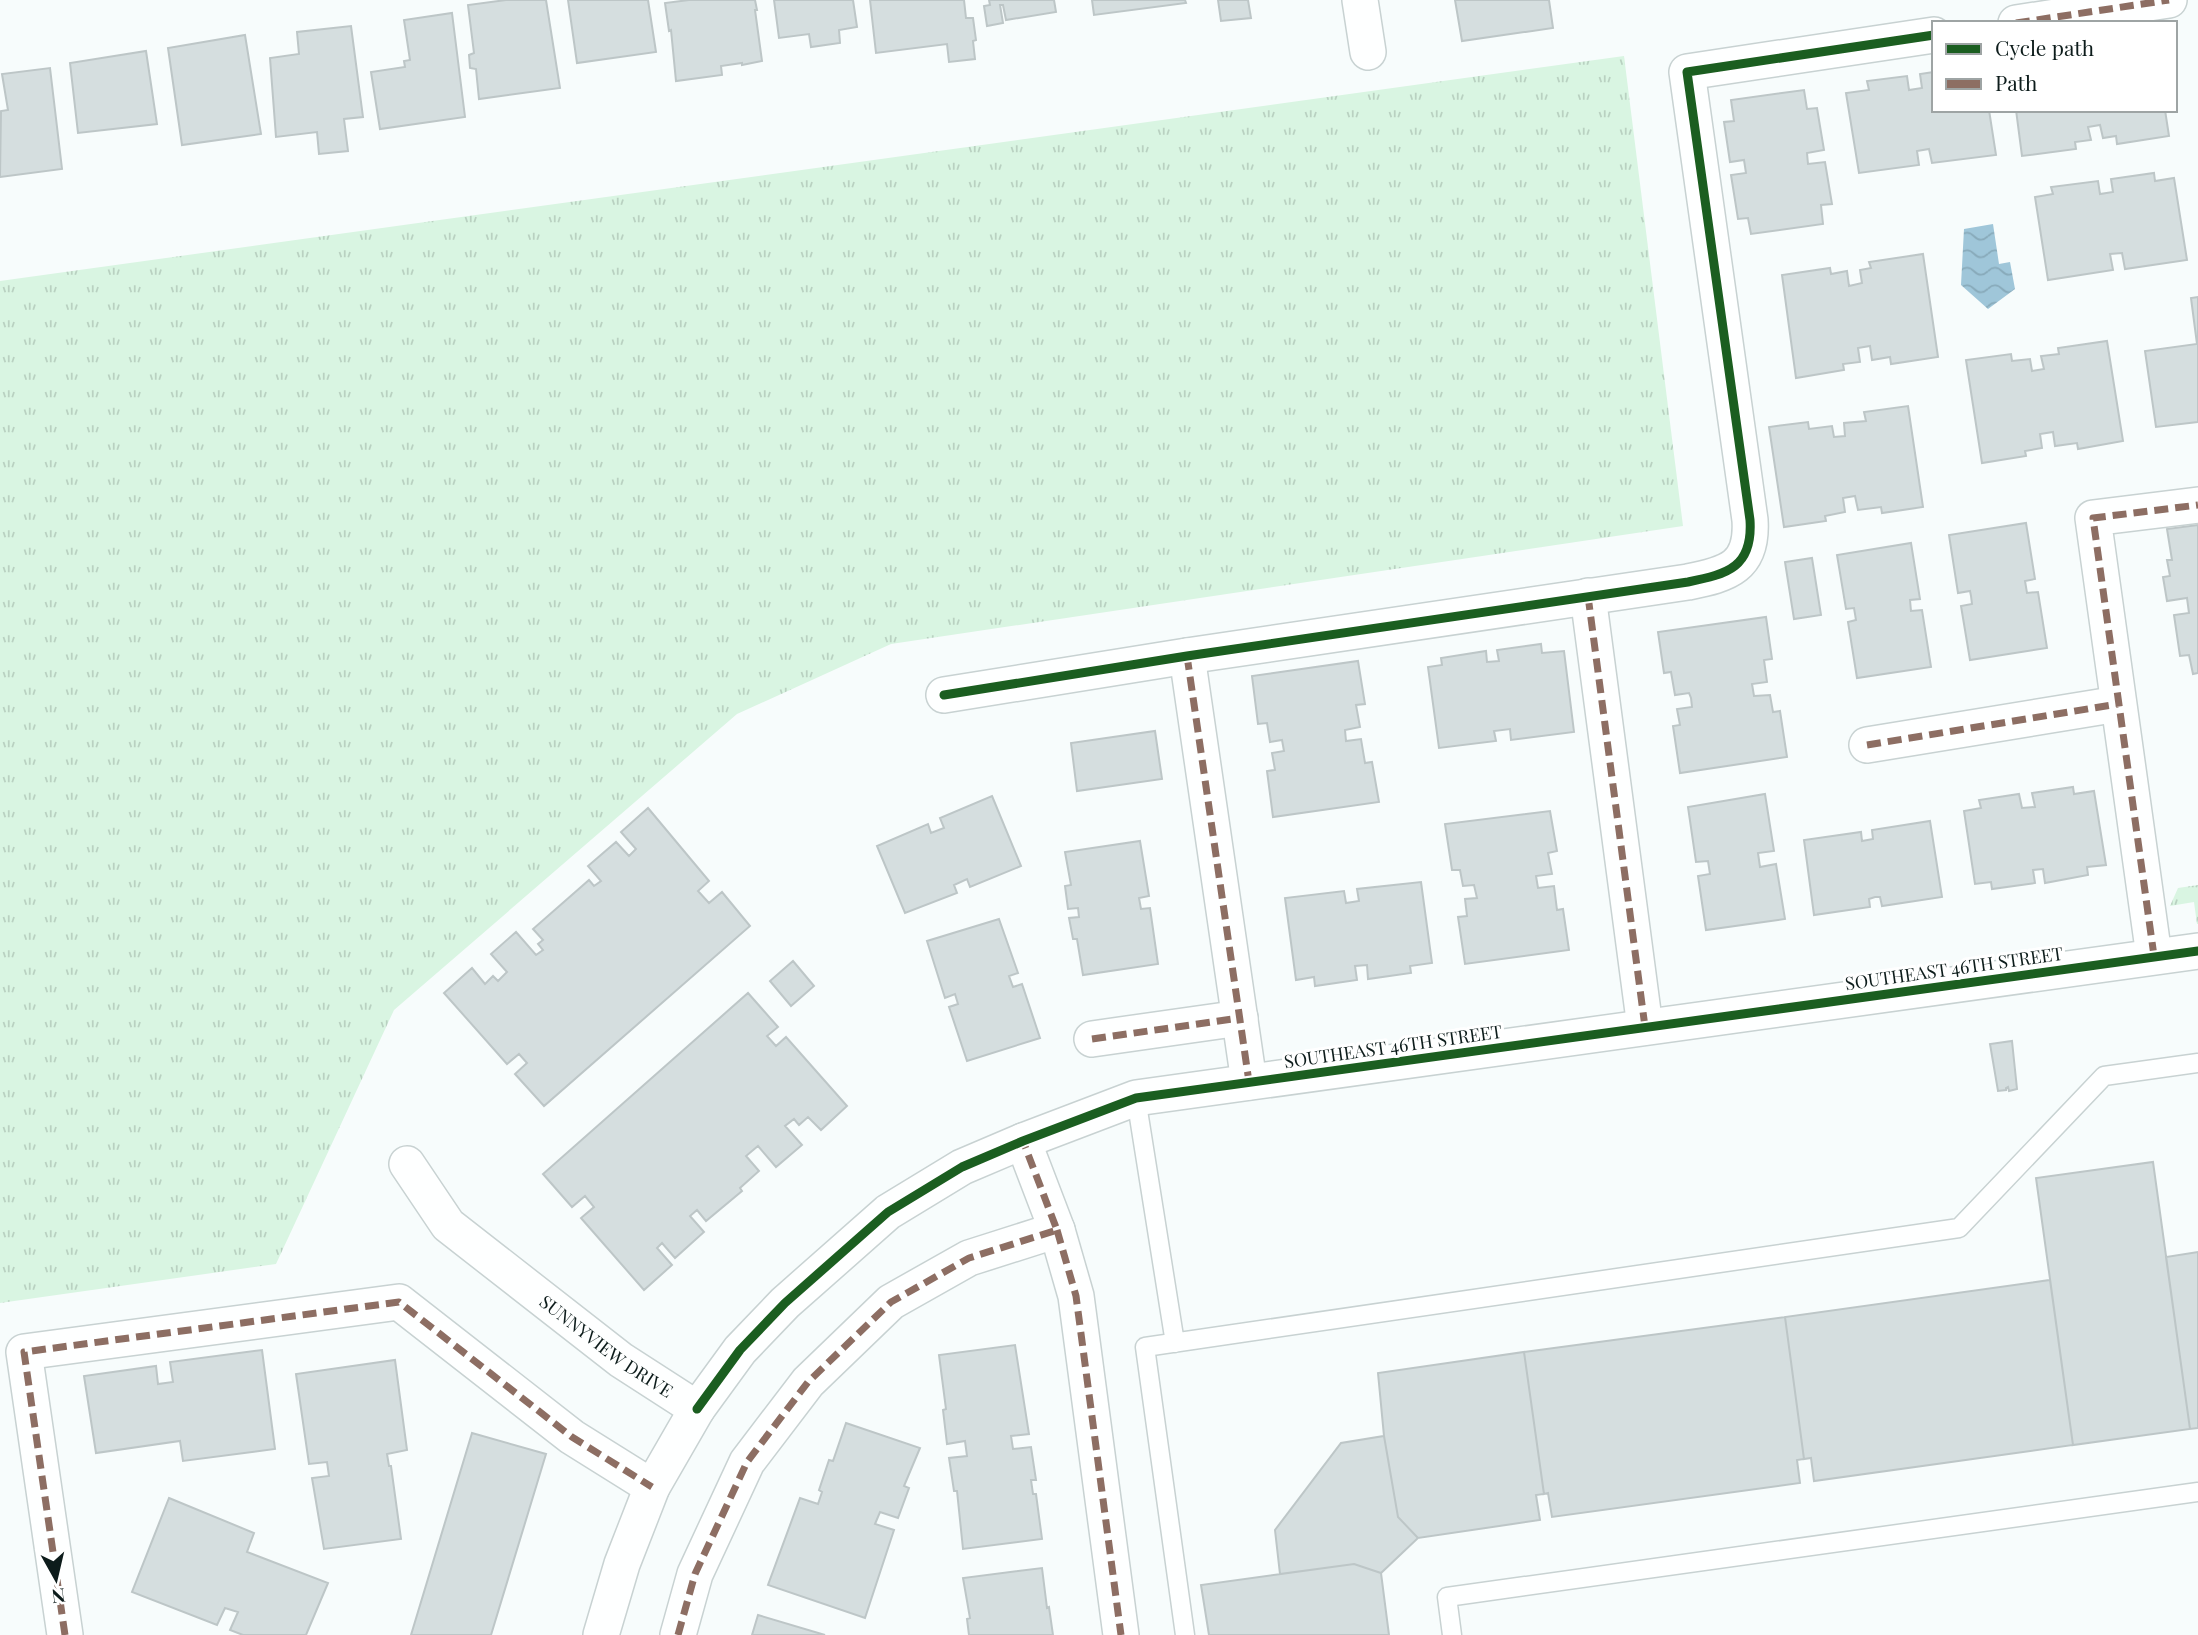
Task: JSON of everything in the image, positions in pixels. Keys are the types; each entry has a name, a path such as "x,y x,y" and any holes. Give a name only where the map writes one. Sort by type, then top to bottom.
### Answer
{"street":[{"path":"1360,0 1368,52"},
{"path":"2029,21 2169,0"},
{"path":"944,695 1688,582 1719,575 1738,564 1749,546 1750,520 1687,72 1932,35"},
{"path":"2154,956 2093,518 2198,505"},
{"path":"1588,596 1645,1027"},
{"path":"1187,656 1249,1082"},
{"path":"1867,745 2118,704"},
{"name":"SOUTHEAST 46TH STREET","path":"698,1409 740,1350 785,1303 888,1212 961,1167 1023,1140 1136,1098 2198,951"},
{"path":"1092,1039 1240,1018"},
{"path":"1023,1140 1057,1230 1076,1296 1121,1635"},
{"name":"SUNNYVIEW DRIVE","path":"407,1164 448,1225 621,1360 698,1409"},
{"path":"678,1635 695,1574 747,1462 808,1381 891,1303 969,1258 1057,1230"},
{"path":"65,1635 24,1352 400,1301 572,1437 652,1488"},
{"path":"601,1635 622,1564 652,1488 698,1409"}],"lane":[{"path":"1185,1635 1145,1348 1959,1228 2104,1076 2198,1063"},
{"path":"1136,1098 1175,1343"},
{"path":"1452,1635 1447,1597 2198,1492"}],"green space":[{"path":"1624,56 1683,526 891,644 737,714 394,1010 276,1264 0,1303 0,281"},
{"path":"2198,885 2197,924 2194,902 2170,906 2178,888"}],"water":[{"path":"1993,224 1999,264 2010,262 2015,289 1988,309 1961,285 1964,229"}],"building":[{"path":"506,0 546,0 560,88 479,99 476,69 470,68 469,55 474,53 468,5"},
{"path":"568,0 648,0 656,52 577,63"},
{"path":"689,0 755,0 762,61 721,66 722,75 676,81 671,30 669,31 665,3"},
{"path":"774,0 853,0 857,27 839,30 840,43 811,47 809,34 779,38"},
{"path":"870,0 964,0 966,18 973,18 975,59 949,62 947,44 876,53"},
{"path":"989,0 1054,0 1056,12 1006,20 1003,5 1000,5 1003,23 987,26 984,6 990,5"},
{"path":"1092,0 1185,0 1186,3 1094,15"},
{"path":"1218,0 1248,0 1251,18 1221,21"},
{"path":"1455,0 1549,0 1553,28 1462,41"},
{"path":"452,13 465,117 380,129 371,72 405,67 404,61 410,60 404,20"},
{"path":"351,26 363,117 344,119 348,151 319,154 317,132 276,137 270,58 299,54 297,32"},
{"path":"245,35 261,134 182,145 168,48"},
{"path":"146,51 157,124 78,133 70,63"},
{"path":"50,68 62,169 0,177 1,111 8,110 2,74"},
{"path":"1932,72 1932,112 1989,112 1996,155 1932,163 1929,149 1917,151 1919,165 1859,173 1846,93 1869,90 1867,81 1907,76 1909,90 1922,88 1920,74"},
{"path":"1804,90 1807,109 1817,108 1824,150 1807,153 1808,164 1825,162 1832,204 1821,205 1823,224 1751,234 1748,218 1738,219 1731,175 1746,173 1744,160 1730,162 1724,122 1734,121 1731,100"},
{"path":"2016,112 2165,112 2169,136 2117,144 2116,136 2103,138 2100,125 2088,127 2091,140 2075,142 2076,149 2022,156"},
{"path":"2154,173 2155,181 2174,178 2187,260 2125,269 2122,253 2110,254 2113,270 2048,280 2035,197 2053,194 2051,187 2098,181 2100,194 2113,192 2111,179"},
{"path":"1923,254 1938,357 1891,364 1890,357 1872,360 1870,346 1858,348 1860,362 1843,364 1844,370 1796,378 1782,275 1830,268 1831,274 1847,271 1849,286 1862,283 1860,270 1871,268 1869,262"},
{"path":"2198,297 2198,422 2156,427 2145,351 2197,344 2191,298"},
{"path":"2107,341 2123,441 2078,449 2077,443 2055,446 2053,432 2040,434 2042,448 2025,451 2026,456 1982,463 1966,360 2011,354 2012,361 2030,359 2032,371 2044,369 2041,356 2059,354 2058,348"},
{"path":"1908,406 1923,507 1882,513 1881,507 1858,510 1855,496 1843,498 1845,512 1825,516 1826,521 1784,527 1769,427 1808,422 1809,429 1832,426 1834,437 1845,436 1844,423 1866,421 1864,412"},
{"path":"2026,523 2035,579 2025,581 2027,593 2038,592 2047,648 1970,660 1961,606 1972,604 1971,596 1970,591 1958,593 1949,535"},
{"path":"2198,525 2198,673 2193,674 2189,655 2180,656 2174,615 2189,613 2187,598 2167,601 2163,577 2170,576 2167,560 2172,560 2167,529"},
{"path":"1911,543 1920,599 1910,600 1911,611 1922,610 1931,667 1857,678 1848,622 1856,620 1854,608 1846,609 1837,555"},
{"path":"1812,558 1821,615 1794,619 1785,562"},
{"path":"1766,617 1772,659 1764,660 1767,682 1752,684 1754,696 1770,695 1773,712 1780,711 1787,757 1680,773 1673,726 1680,725 1677,709 1692,707 1691,698 1689,693 1675,695 1671,672 1664,673 1658,632"},
{"path":"1541,644 1542,653 1564,651 1574,732 1511,740 1510,729 1494,731 1496,741 1439,748 1428,667 1442,665 1441,658 1486,651 1487,662 1499,661 1497,650"},
{"path":"1358,661 1365,704 1356,705 1360,727 1345,730 1346,741 1361,739 1365,763 1372,762 1379,802 1273,817 1267,771 1275,770 1272,753 1284,751 1282,740 1270,742 1267,723 1258,724 1252,676"},
{"path":"1155,731 1162,779 1077,791 1071,743"},
{"path":"2073,787 2074,794 2094,791 2106,865 2087,867 2088,875 2045,883 2043,869 2033,870 2035,883 1992,889 1991,882 1975,884 1964,811 1981,808 1979,800 2019,794 2022,808 2035,807 2032,793"},
{"path":"1765,794 1774,851 1758,853 1760,867 1776,864 1785,919 1706,930 1698,876 1710,874 1708,861 1696,862 1688,807"},
{"path":"992,796 1021,866 970,887 967,879 954,885 957,893 905,913 877,846 928,824 931,833 944,828 940,818"},
{"path":"648,808 709,881 698,891 709,903 722,892 750,926 544,1106 515,1074 527,1063 519,1054 507,1064 444,993 472,968 485,984 493,976 498,981 507,972 491,954 516,932 536,955 543,950 538,944 543,940 533,929 589,880 594,886 601,881 588,866 616,842 629,856 636,849 621,832"},
{"path":"1550,811 1557,851 1548,853 1552,874 1536,876 1538,888 1554,886 1557,910 1563,909 1569,950 1465,964 1458,917 1467,916 1465,899 1477,898 1474,885 1463,886 1460,870 1452,870 1445,824"},
{"path":"1930,821 1942,897 1882,906 1880,897 1875,897 1869,899 1870,907 1814,915 1804,840 1861,832 1862,841 1873,839 1872,830"},
{"path":"1140,841 1149,896 1139,898 1141,909 1150,908 1158,964 1083,975 1077,939 1073,939 1069,918 1079,917 1078,908 1068,909 1065,886 1071,885 1065,852"},
{"path":"1421,882 1432,963 1410,966 1411,973 1368,979 1367,965 1355,966 1357,980 1315,986 1314,977 1296,980 1285,898 1344,891 1346,903 1359,901 1357,889"},
{"path":"999,919 1018,973 1009,976 1013,987 1022,984 1040,1038 967,1061 949,1007 958,1004 955,994 945,998 927,941"},
{"path":"793,961 814,986 791,1006 770,981"},
{"path":"748,993 778,1027 767,1036 776,1046 786,1037 847,1106 821,1130 808,1117 799,1125 794,1119 785,1126 802,1145 776,1167 758,1146 746,1156 759,1171 740,1188 742,1191 706,1221 697,1210 690,1216 704,1232 675,1258 662,1243 657,1248 672,1265 644,1290 581,1218 594,1207 585,1196 572,1207 543,1174"},
{"path":"2012,1041 2017,1089 2009,1091 2008,1087 1998,1091 1990,1044"},
{"path":"2153,1162 2190,1429 2073,1445 2036,1178"},
{"path":"2198,1252 2198,1428 2190,1429 2166,1257"},
{"path":"2050,1280 2073,1445 1814,1481 1811,1458 1804,1459 1785,1317"},
{"path":"1785,1317 1804,1459 1797,1460 1800,1483 1552,1517 1548,1493 1544,1494 1524,1352"},
{"path":"1015,1345 1029,1434 1011,1436 1013,1449 1031,1447 1036,1480 1031,1480 1033,1494 1036,1494 1042,1539 963,1549 957,1491 954,1491 949,1458 967,1456 965,1441 947,1444 943,1410 946,1409 939,1355"},
{"path":"262,1350 275,1449 183,1461 180,1441 96,1453 84,1376 156,1366 158,1384 173,1382 170,1362"},
{"path":"1524,1352 1544,1494 1536,1495 1540,1520 1418,1538 1398,1517 1384,1436 1378,1373"},
{"path":"395,1360 407,1450 387,1454 401,1539 324,1549 312,1478 329,1476 327,1462 309,1464 296,1374"},
{"path":"846,1423 920,1448 904,1486 909,1488 898,1518 880,1512 875,1524 894,1530 865,1618 768,1585 800,1498 818,1504 822,1492 819,1490 829,1460 833,1461"},
{"path":"472,1433 546,1454 491,1635 411,1635"},
{"path":"1384,1436 1398,1517 1418,1538 1381,1573 1354,1564 1280,1574 1275,1530 1341,1443"},
{"path":"169,1498 254,1533 247,1552 328,1583 306,1635 243,1635 230,1630 238,1612 225,1608 217,1625 132,1592"},
{"path":"1354,1564 1381,1573 1389,1635 1209,1635 1201,1585"},
{"path":"1042,1568 1053,1635 969,1635 967,1619 970,1618 963,1578"},
{"path":"758,1615 825,1635 752,1635"}],"marked path":[{"path":"2029,21 2169,0"},
{"path":"2154,956 2093,518 2198,505"},
{"path":"1588,596 1645,1027"},
{"path":"1187,656 1249,1082"},
{"path":"1867,745 2118,704"},
{"path":"1092,1039 1240,1018"},
{"path":"678,1635 695,1574 747,1462 808,1382 891,1302 969,1258 1057,1230 1023,1141"},
{"path":"1057,1230 1076,1296 1121,1635"},
{"path":"65,1635 24,1352 399,1302 572,1437 652,1487"}],"cycle path":[{"path":"944,695 1688,582 1715,576 1735,566 1747,548 1750,520 1687,72 1932,35"},
{"path":"697,1409 740,1350 785,1303 888,1212 962,1167 1136,1098 2198,951"}]}
